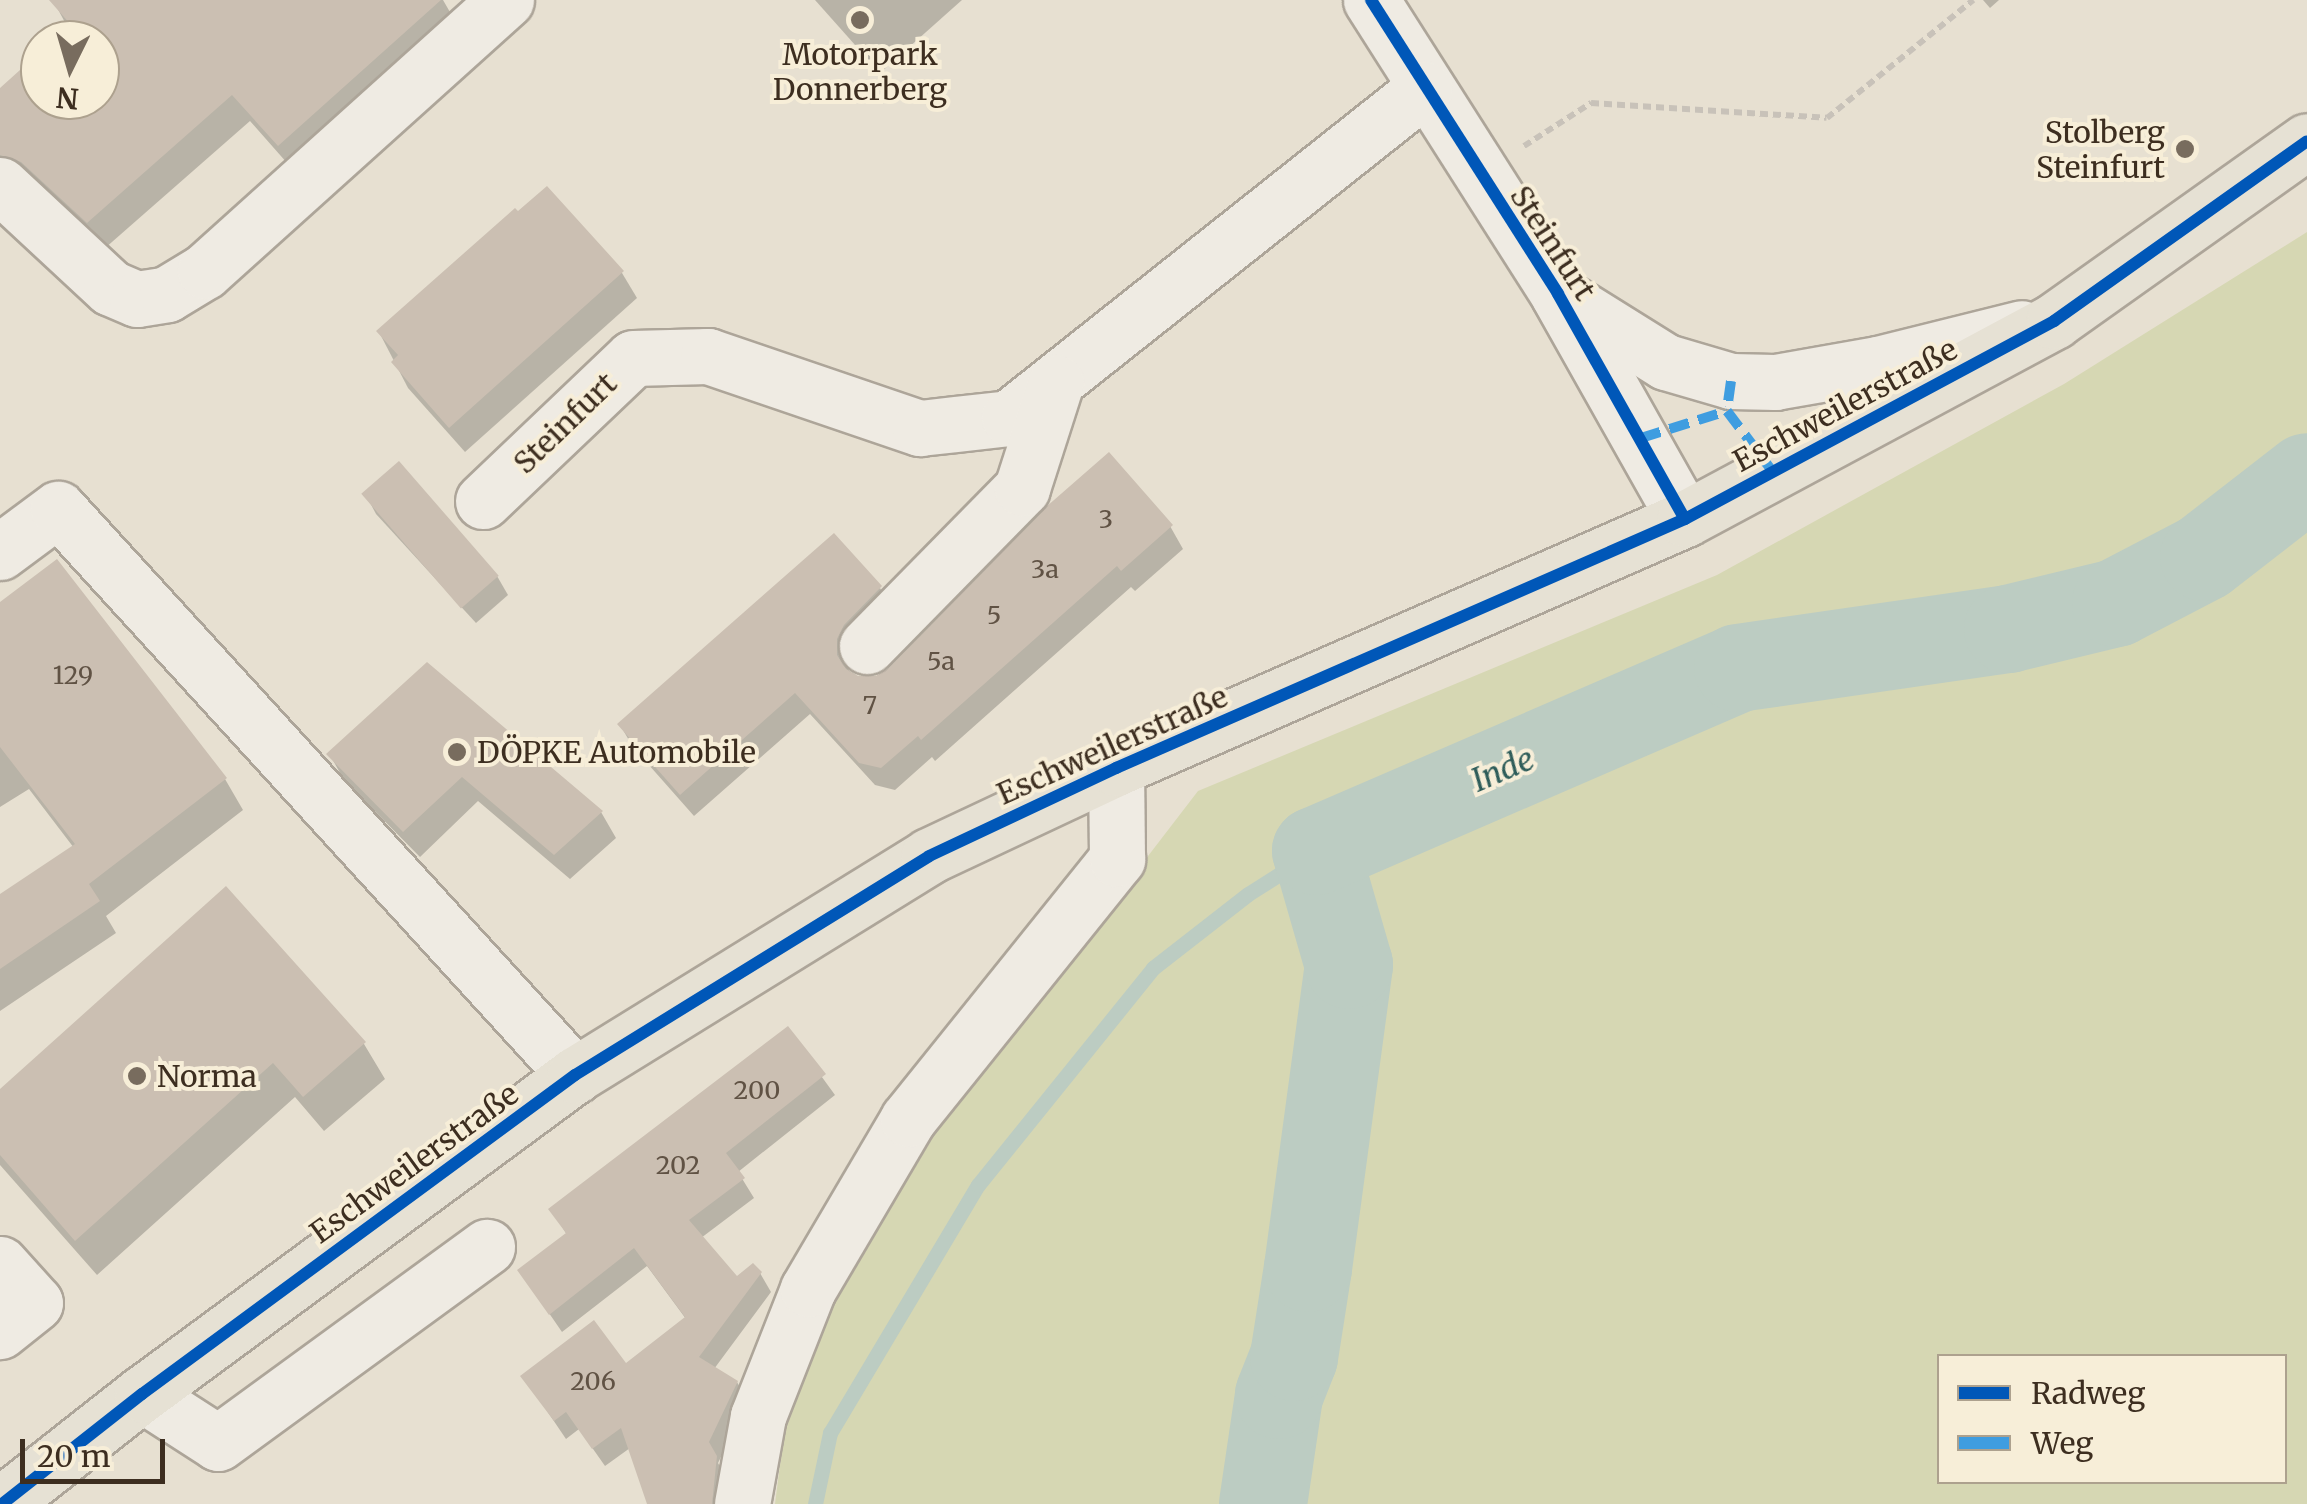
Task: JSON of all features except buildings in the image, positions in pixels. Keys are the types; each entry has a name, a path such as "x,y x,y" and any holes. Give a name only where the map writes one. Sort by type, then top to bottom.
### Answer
{"main road":[{"name":"Eschweilerstraße","path":"2,1504 142,1394 576,1075 929,856 1116,768 1685,518 2054,320 2307,141"}],"street":[{"path":"0,185 111,288 137,299 167,294 205,272 506,0"},
{"name":"Steinfurt","path":"1371,0 1558,294 1685,518"},
{"name":"Steinfurt","path":"483,501 633,358 708,356 920,428 1009,418 1424,88"},
{"path":"1558,294 1666,362 1730,380 1775,382 1878,364 2054,320"},
{"path":"868,646 1022,488 1056,382"},
{"path":"0,552 58,509 576,1075"},
{"path":"742,1504 758,1416 808,1289 908,1119 1117,859 1116,768"},
{"path":"142,1394 218,1443 487,1247"},
{"path":"0,1264 35,1303 0,1331"}],"path":[{"path":"1479,174 1592,103 1826,118 1974,0"}],"green space":[{"path":"2307,232 2307,1504 775,1504 785,1426 835,1301 936,1132 1198,791 1717,575 2064,384"}],"waterway":[{"name":"Inde","path":"1263,1504 1279,1395 1294,1357 1349,965 1316,851 1738,668 2008,629 2116,603 2204,557 2307,477"},
{"path":"815,1504 830,1433 978,1185 1153,968 1248,894 1316,851"}],"marked path":[{"path":"1731,381 1727,411 1773,472"},
{"path":"1641,438 1727,411"}],"cycle path":[{"path":"1371,0 1558,294 1685,519"},
{"path":"2,1504 142,1394 575,1075 929,856 1116,768 1685,519 2054,321 2307,141"}],"place":[{"name":"Motorpark Donnerberg","path":"860,20"},
{"name":"Stolberg Steinfurt","path":"2185,149"},
{"name":"DÖPKE Automobile","path":"457,752"},
{"name":"Norma","path":"137,1076"}]}
